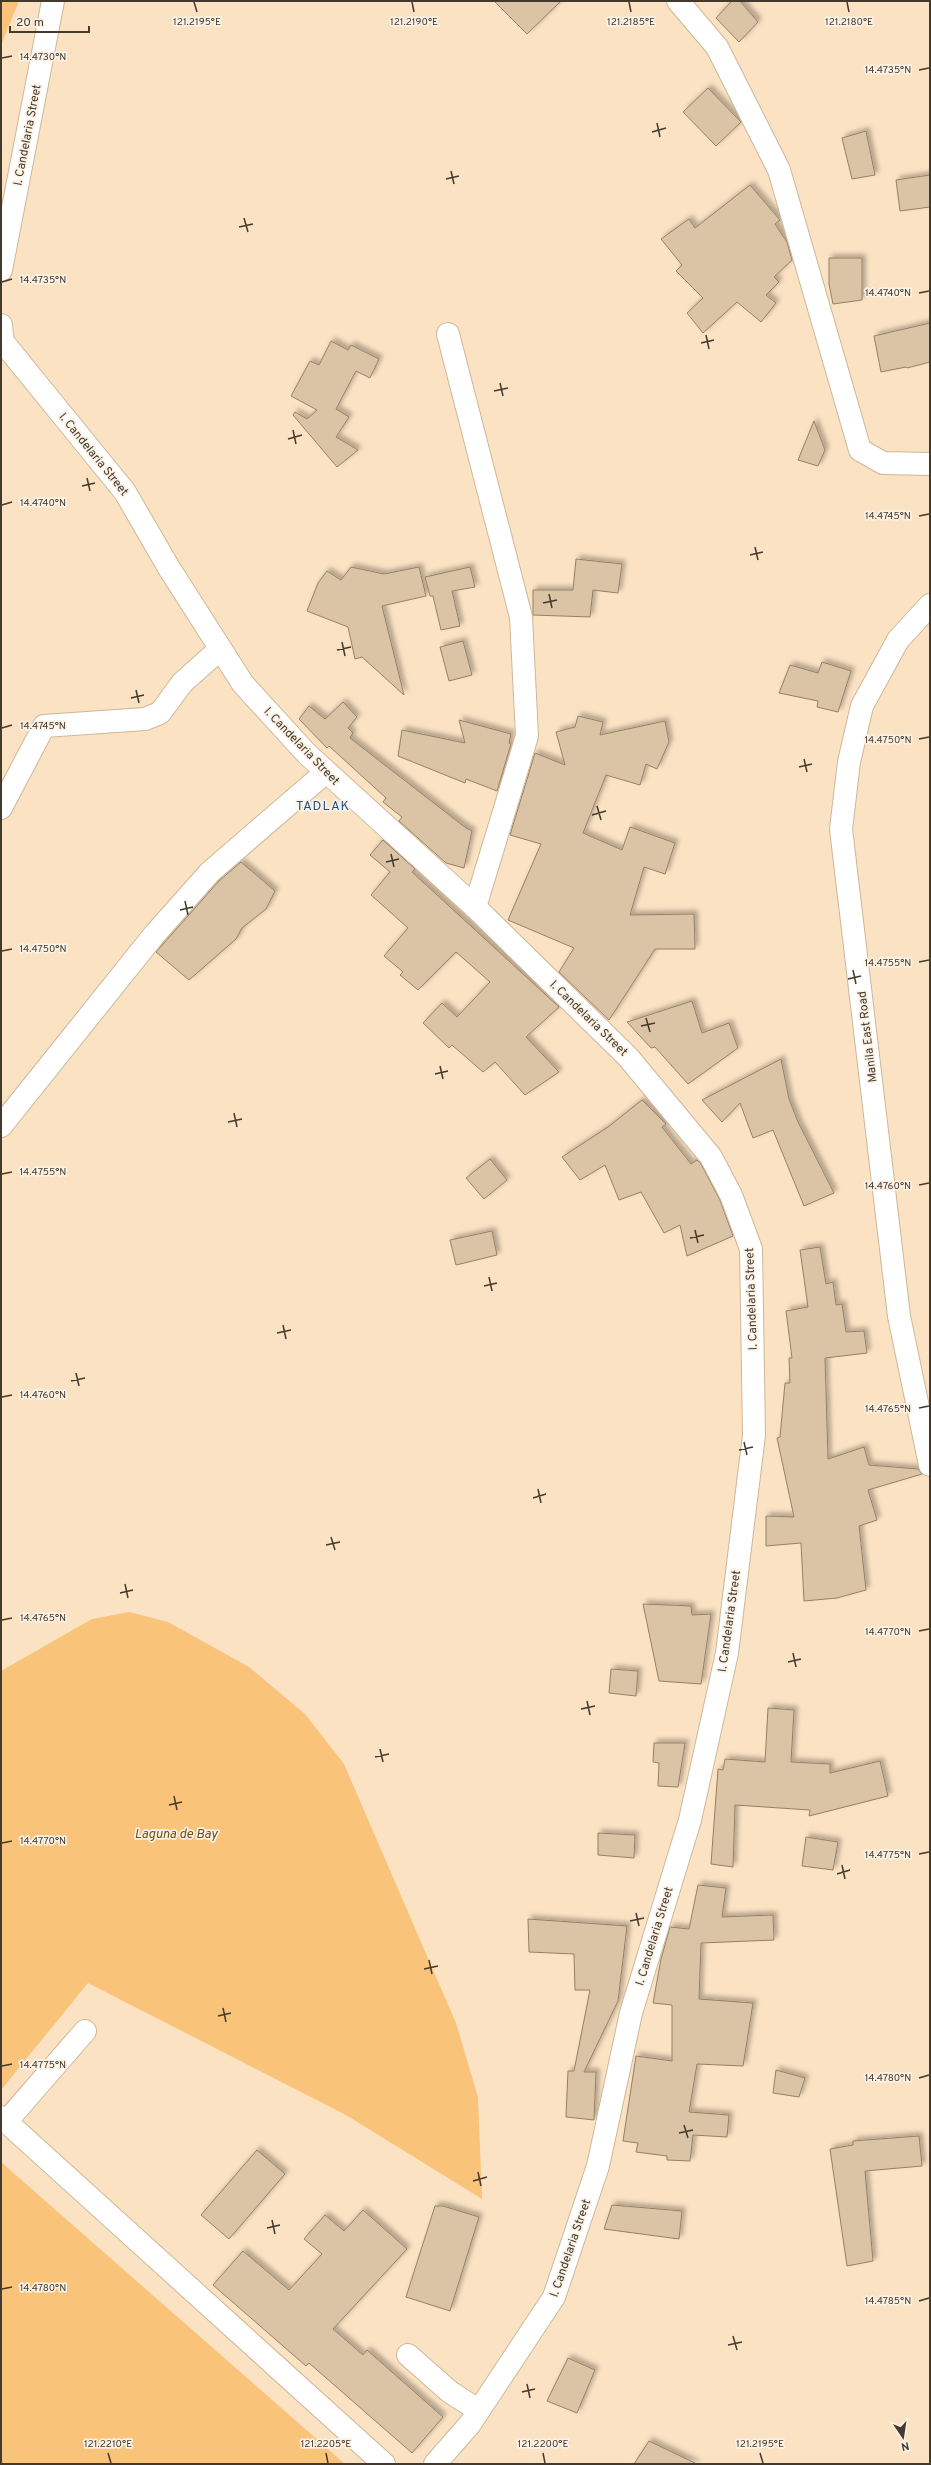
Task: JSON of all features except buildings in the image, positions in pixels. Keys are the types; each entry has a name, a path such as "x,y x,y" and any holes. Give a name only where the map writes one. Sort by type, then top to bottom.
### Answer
{"street":[{"name":"I. Candelaria Street","path":"1,270 53,1"},
{"path":"678,1 717,47 779,170 860,450 883,463 930,464"},
{"name":"I. Candelaria Street","path":"1,326 3,342 125,492 169,568 243,684 326,772 475,907 628,1057 711,1157 731,1195 751,1249 754,1307 754,1435 728,1645 690,1820 631,2013 598,2166 554,2297 470,2424 435,2464"},
{"path":"448,334 521,617 527,736 475,907"},
{"name":"Manila East Road","path":"930,605 898,640 862,706 849,762 841,829 899,1316 930,1465"},
{"path":"1,808 44,726 145,719 160,713 182,684 220,649"},
{"path":"1,1126 154,934 210,872 326,772"},
{"path":"85,2031 4,2120 384,2464"},
{"path":"408,2355 450,2392 478,2410"}],"water":[{"path":"1,1 19,1 1,45"},
{"name":"Laguna de Bay","path":"129,1612 168,1622 249,1667 305,1714 344,1764 456,2023 478,2097 482,2199 346,2115 88,1983 1,2090 1,1671 92,1619"},
{"path":"1,2162 345,2464 1,2464"}],"district":[{"name":"TADLAK","path":"323,805"}]}
